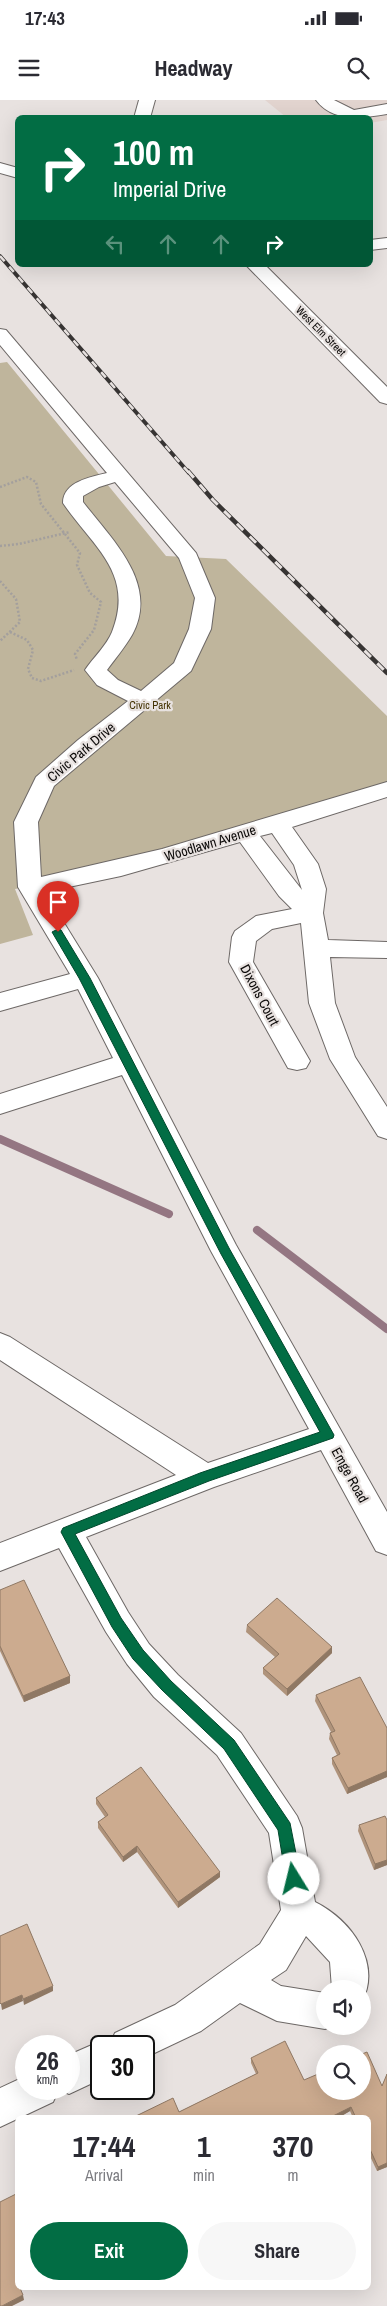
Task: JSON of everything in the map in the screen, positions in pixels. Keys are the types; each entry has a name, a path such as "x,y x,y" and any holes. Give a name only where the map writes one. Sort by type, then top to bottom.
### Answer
{"street":[{"path":"143,115 147,100"},
{"path":"324,100 342,114 349,115 387,109"},
{"path":"0,168 15,172"},
{"path":"373,245 387,243"},
{"name":"West Elm Street","path":"259,267 387,398"},
{"name":"Civic Park Drive","path":"0,334 189,557 205,598 200,629 183,666 44,782 26,822 30,887 84,978 225,1251 328,1435"},
{"path":"120,475 92,483 80,488 73,494 74,502 115,557 128,580 130,606 122,634 89,670 111,684 144,700"},
{"name":"Woodlawn Avenue","path":"30,887 85,877 146,862 387,789"},
{"path":"277,823 306,864 314,889 311,914 317,948 322,1003 340,1051 387,1129"},
{"path":"244,832 287,890 311,914"},
{"name":"Dixons Court","path":"297,1061 241,962 244,937 265,922 311,914"},
{"path":"317,948 387,950"},
{"path":"0,1002 84,978"},
{"path":"0,1104 128,1063"},
{"path":"0,1346 205,1477"},
{"path":"0,1556 67,1532 205,1477 328,1435"},
{"name":"Emge Road","path":"328,1435 387,1541"},
{"path":"67,1532 117,1622 138,1654 166,1686 229,1744 285,1828 299,1912 273,1957 188,2018 152,2035"},
{"path":"299,1912 317,1922 348,1955 349,1980"},
{"path":"238,1982 276,2003 316,2010"},
{"path":"0,2108 17,2100"}],"path":[{"path":"0,487 27,478 36,482 41,504 62,534 80,553 77,565 90,593 101,602 101,611 94,630 75,654 89,670"},
{"path":"0,546 92,526"},
{"path":"0,581 10,590 20,605 20,622 0,641"},
{"path":"10,632 27,640 33,650 28,669 32,678 41,681 72,670 89,670"}],"shaded area":[{"path":"265,100 387,100 387,120 373,122 373,115 284,115"}],"green space":[{"name":"Civic Park","path":"7,362 166,556 226,559 387,716 387,789 85,877 15,889 33,935 0,944 0,363"}],"building":[{"path":"24,1580 70,1676 23,1696 0,1646 0,1590"},
{"path":"277,1598 332,1647 287,1689 263,1668 279,1654 247,1625"},
{"path":"360,1677 387,1728 387,1771 348,1788 332,1758 340,1754 330,1733 335,1731 316,1695"},
{"path":"141,1767 220,1872 178,1902 137,1846 123,1857 98,1822 108,1815 96,1798"},
{"path":"385,1816 387,1820 387,1860 375,1864 359,1825"},
{"path":"27,1924 53,1986 23,1999 22,1995 1,2004 0,1936"},
{"path":"285,2041 304,2080 316,2075 316,2100 371,2100 371,2061 382,2086 387,2074 387,2163 378,2167 371,2151 371,2115 355,2115 351,2107 335,2115 138,2115 173,2098 179,2112 258,2073 251,2058"},
{"path":"15,2194 15,2290 21,2290 23,2295 2,2306 0,2306 0,2202"}],"waterway":[{"path":"0,1139 169,1214"},
{"path":"257,1230 387,1329"}],"railway":[{"path":"0,256 189,473"},
{"path":"188,471 213,500 387,673"}],"route":[{"path":"58,932 84,978 212,1228 328,1435 205,1477 67,1532 117,1622 138,1654 166,1686 229,1744 285,1828 294,1879"}]}
